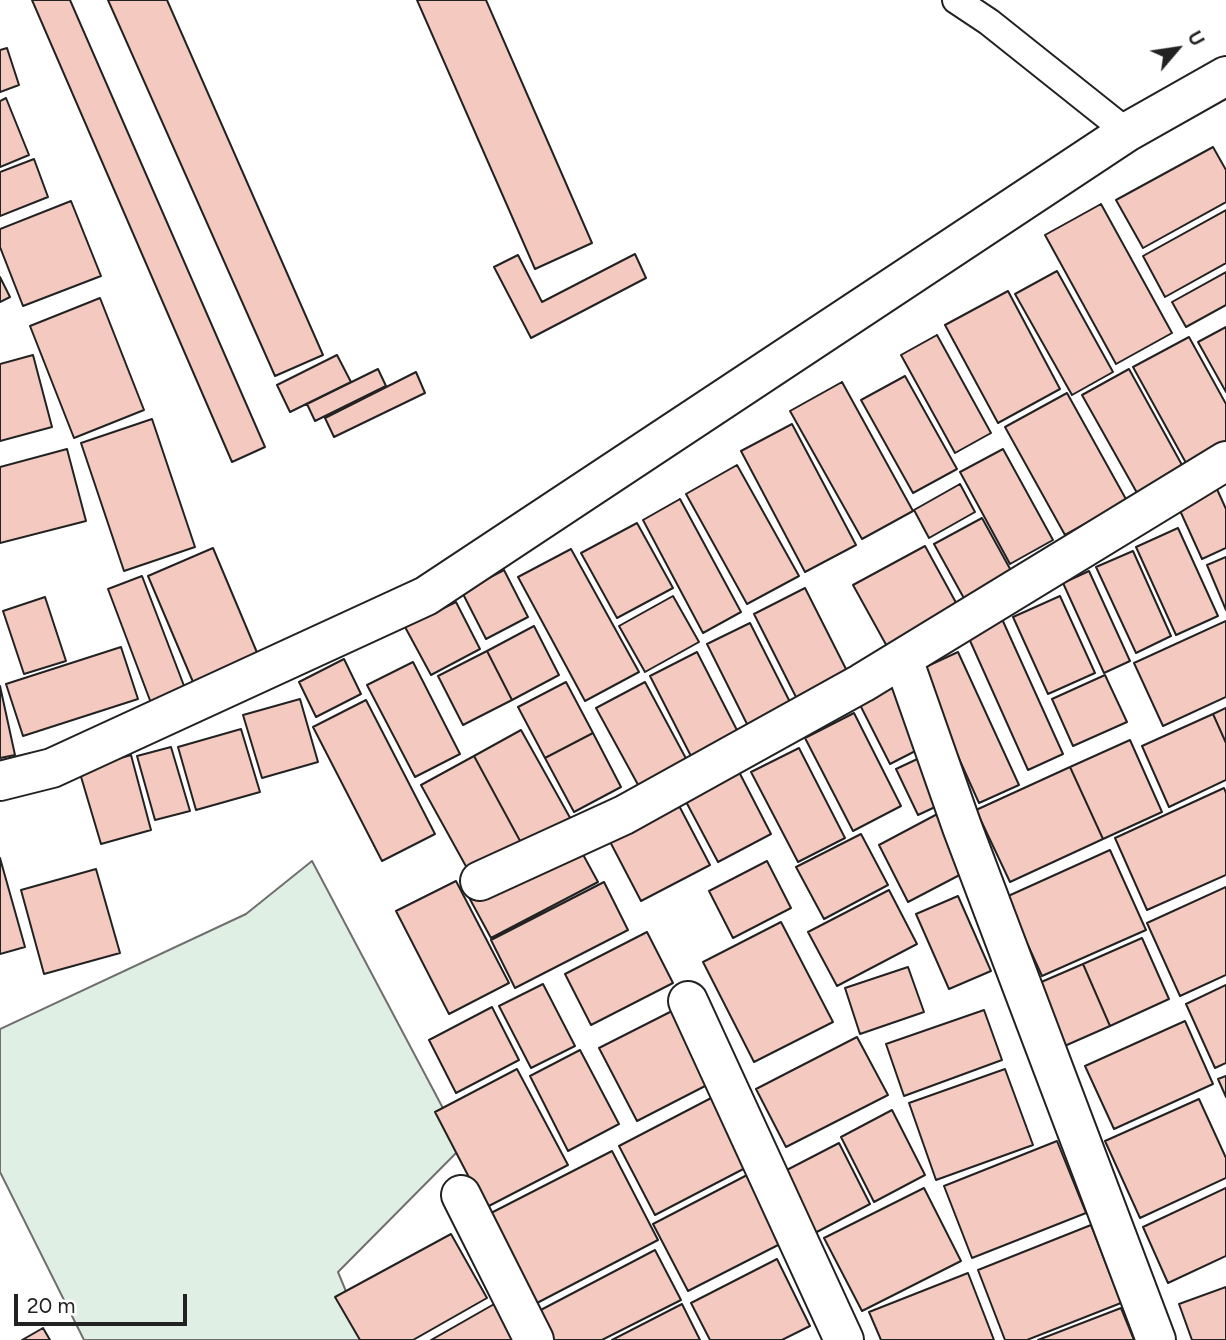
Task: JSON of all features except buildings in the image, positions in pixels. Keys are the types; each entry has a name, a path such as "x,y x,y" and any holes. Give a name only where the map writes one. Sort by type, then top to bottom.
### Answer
{"street":[{"path":"0,781 52,768 426,596 1126,132 1226,76"},
{"path":"480,881 624,815 862,683 1226,461"},
{"path":"903,659 962,827 1156,1340"},
{"path":"688,1001 844,1340"},
{"path":"461,1195 534,1340"}],"lane":[{"path":"956,0 989,22 1126,132"}],"green space":[{"path":"312,861 463,1146 338,1272 366,1340 84,1340 0,1172 0,1029 246,914"}]}
